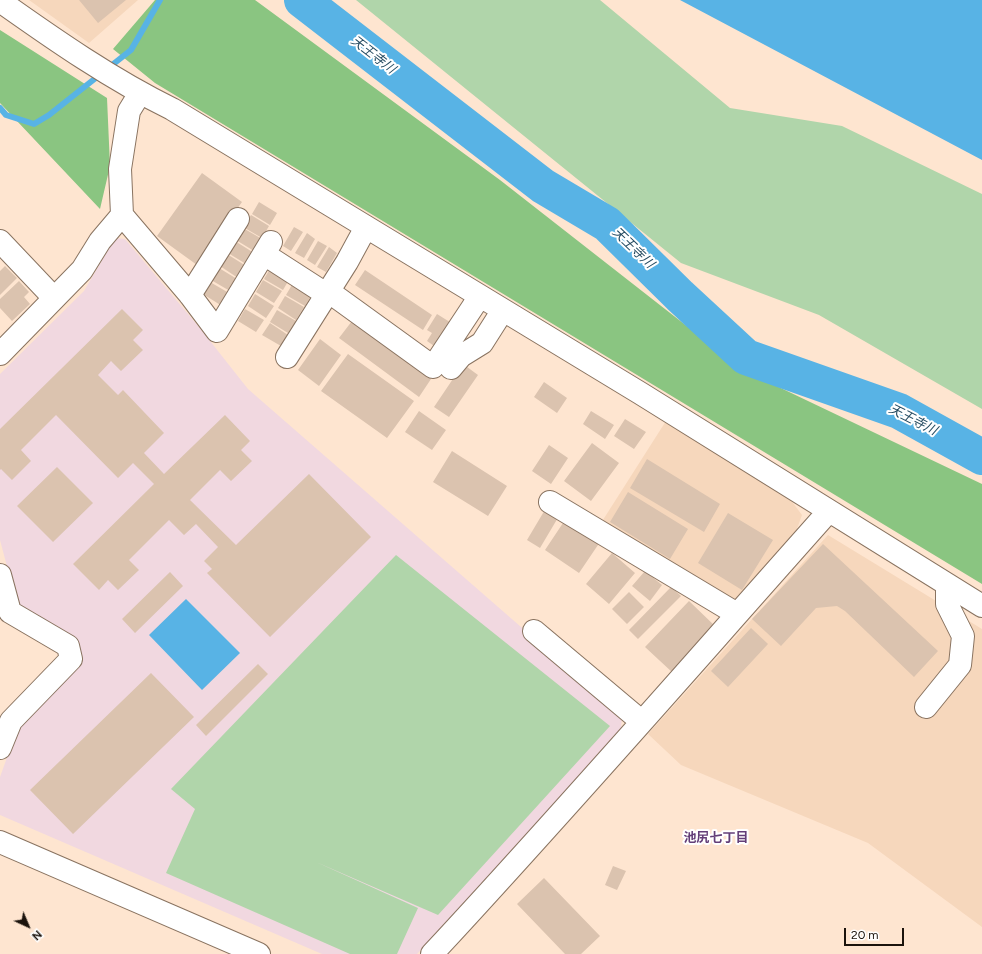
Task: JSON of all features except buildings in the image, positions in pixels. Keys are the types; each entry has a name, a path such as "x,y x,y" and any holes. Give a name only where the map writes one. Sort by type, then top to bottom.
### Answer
{"street":[{"path":"0,1 47,34 140,93 172,109 640,393 982,606"},
{"path":"140,93 129,111 120,169 122,215 190,295 217,331 268,248 327,293 363,309 413,344 433,367 480,296"},
{"path":"0,354 82,270 100,241 122,215"},
{"path":"190,295 238,219"},
{"path":"287,357 347,262 366,227"},
{"path":"0,241 54,298"},
{"path":"451,368 461,356 482,342 503,310"},
{"path":"550,502 737,614"},
{"path":"432,954 547,830 641,721 828,511"},
{"path":"0,575 5,613 68,646 71,659 11,721 0,748"},
{"path":"926,707 960,665 963,636 947,604 947,585"},
{"path":"534,631 641,721"},
{"path":"0,842 260,954"}],"shaded area":[{"path":"29,0 138,0 89,43"},
{"path":"115,238 125,239 199,327 248,389 622,715 621,730 417,954 322,954 0,815 0,777 18,727 79,663 17,604 0,540 0,374 84,291"},
{"path":"666,421 787,495 802,515 790,548 732,605 601,523"},
{"path":"828,535 982,629 982,927 868,843 681,765 648,734"}],"green space":[{"path":"155,0 255,0 500,180 743,370 982,484 982,584 155,83 113,49"},
{"path":"356,0 600,0 730,108 842,126 982,194 982,409 819,315 681,263"},
{"path":"0,30 107,98 110,166 100,209 0,103"},
{"path":"396,555 610,726 438,915 316,862 418,908 397,954 350,954 166,873 195,809 171,789"}],"water":[{"path":"680,0 982,0 982,160"},
{"path":"186,599 240,653 202,690 149,635"}],"waterway":[{"path":"0,108 6,115 34,124 49,115 131,50 160,0"},
{"name":"天王寺川","path":"302,0 543,186 607,224 680,296 746,357 899,411 982,457"}],"district":[{"name":"池尻七丁目","path":"716,838"}]}
